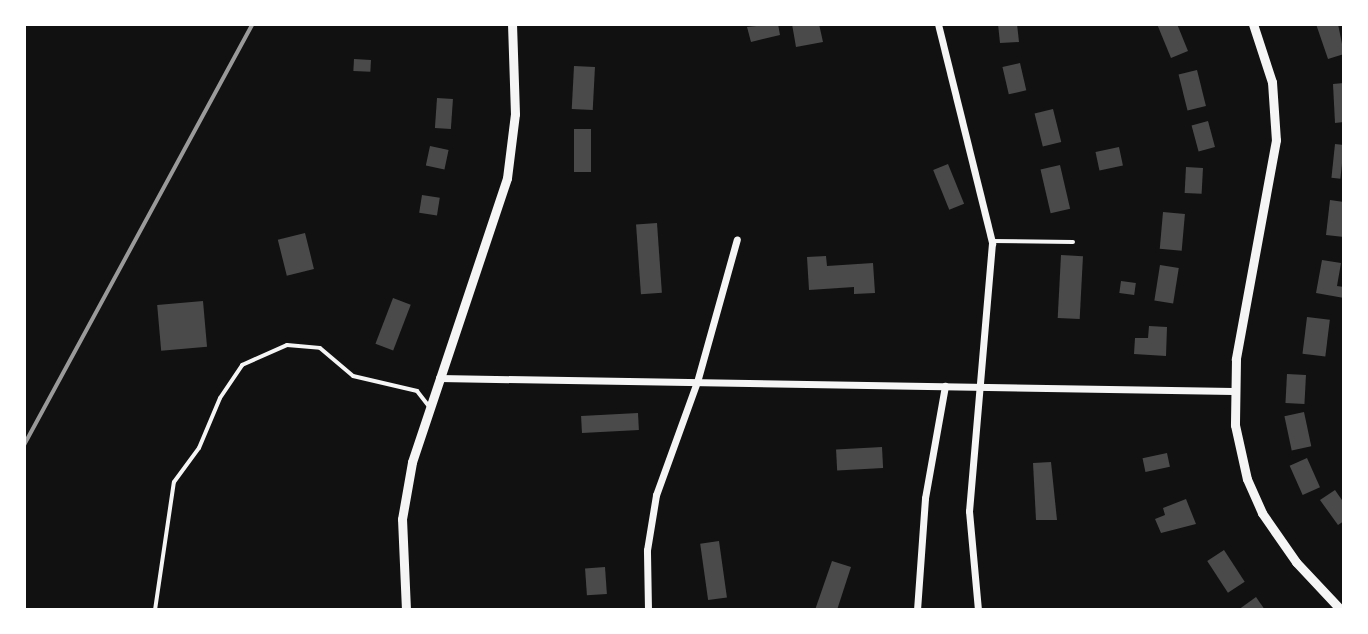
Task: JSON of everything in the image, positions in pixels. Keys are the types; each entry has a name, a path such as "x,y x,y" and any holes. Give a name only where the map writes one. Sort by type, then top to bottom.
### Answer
{"street":[{"path":"406,610 402,519 428,405 491,237 507,178 515,114 512,24"},
{"path":"938,24 992,241 984,387 969,511 978,610"},
{"path":"1253,24 1272,82 1276,140 1233,391 1239,452 1262,513 1296,562 1341,610"},
{"path":"648,610 647,550 656,495 697,382 737,239"},
{"path":"439,378 1233,391"},
{"path":"917,610 925,498 945,386"}],"lane":[{"path":"992,241 1073,242"},
{"path":"155,610 174,482 199,448 220,398 242,365 287,345 320,348 353,376 368,383 417,391 428,405"}],"building":[{"path":"778,24 780,35 751,42 747,27"},
{"path":"792,24 819,24 823,42 796,47"},
{"path":"998,24 1017,24 1019,42 1000,43"},
{"path":"1157,24 1177,24 1188,51 1171,58"},
{"path":"1316,24 1338,24 1344,54 1328,59"},
{"path":"354,59 371,60 370,72 353,71"},
{"path":"1020,63 1026,90 1009,94 1002,67"},
{"path":"574,66 595,67 593,110 572,109"},
{"path":"1197,70 1206,106 1188,110 1179,75"},
{"path":"1344,83 1344,122 1335,123 1333,84"},
{"path":"437,98 453,99 451,129 435,128"},
{"path":"1053,109 1061,142 1043,147 1035,114"},
{"path":"1208,121 1215,147 1199,151 1192,125"},
{"path":"574,129 591,129 591,172 574,172"},
{"path":"1335,144 1344,145 1340,179 1331,178"},
{"path":"430,146 449,150 444,170 426,166"},
{"path":"1119,147 1123,166 1099,171 1096,152"},
{"path":"948,164 964,204 949,210 933,170"},
{"path":"1060,165 1070,209 1051,213 1041,169"},
{"path":"1186,167 1203,168 1202,194 1185,193"},
{"path":"422,195 440,198 437,216 419,213"},
{"path":"1330,200 1344,202 1344,237 1326,235"},
{"path":"1163,212 1185,214 1182,251 1160,249"},
{"path":"657,223 662,293 641,294 636,224"},
{"path":"305,233 314,269 287,276 278,240"},
{"path":"1061,255 1083,256 1080,319 1058,318"},
{"path":"826,256 827,266 873,263 875,293 854,294 854,287 809,290 807,257"},
{"path":"1322,260 1341,263 1337,286 1344,287 1344,298 1316,293"},
{"path":"1160,265 1179,268 1173,304 1154,301"},
{"path":"1121,281 1136,283 1134,295 1119,293"},
{"path":"393,298 411,305 393,351 375,344"},
{"path":"203,301 207,347 161,351 157,305"},
{"path":"1307,317 1330,320 1325,357 1302,354"},
{"path":"1149,326 1167,327 1166,356 1134,354 1135,338 1148,338"},
{"path":"1287,374 1306,375 1304,404 1285,403"},
{"path":"1304,412 1311,446 1292,450 1284,416"},
{"path":"638,413 639,430 582,433 581,416"},
{"path":"882,447 883,468 837,470 836,449"},
{"path":"1167,453 1170,467 1145,472 1143,458"},
{"path":"1307,458 1320,487 1303,495 1290,466"},
{"path":"1051,462 1057,520 1036,520 1033,463"},
{"path":"1335,490 1344,503 1344,521 1338,525 1320,500"},
{"path":"1186,499 1196,524 1161,533 1155,519 1165,515 1163,508"},
{"path":"719,541 727,597 708,600 700,544"},
{"path":"1224,550 1245,582 1228,593 1207,561"},
{"path":"832,561 851,567 837,610 815,610"},
{"path":"605,567 607,594 587,595 585,568"},
{"path":"1256,597 1265,610 1238,610"}],"railway":[{"path":"24,445 253,24"}]}
